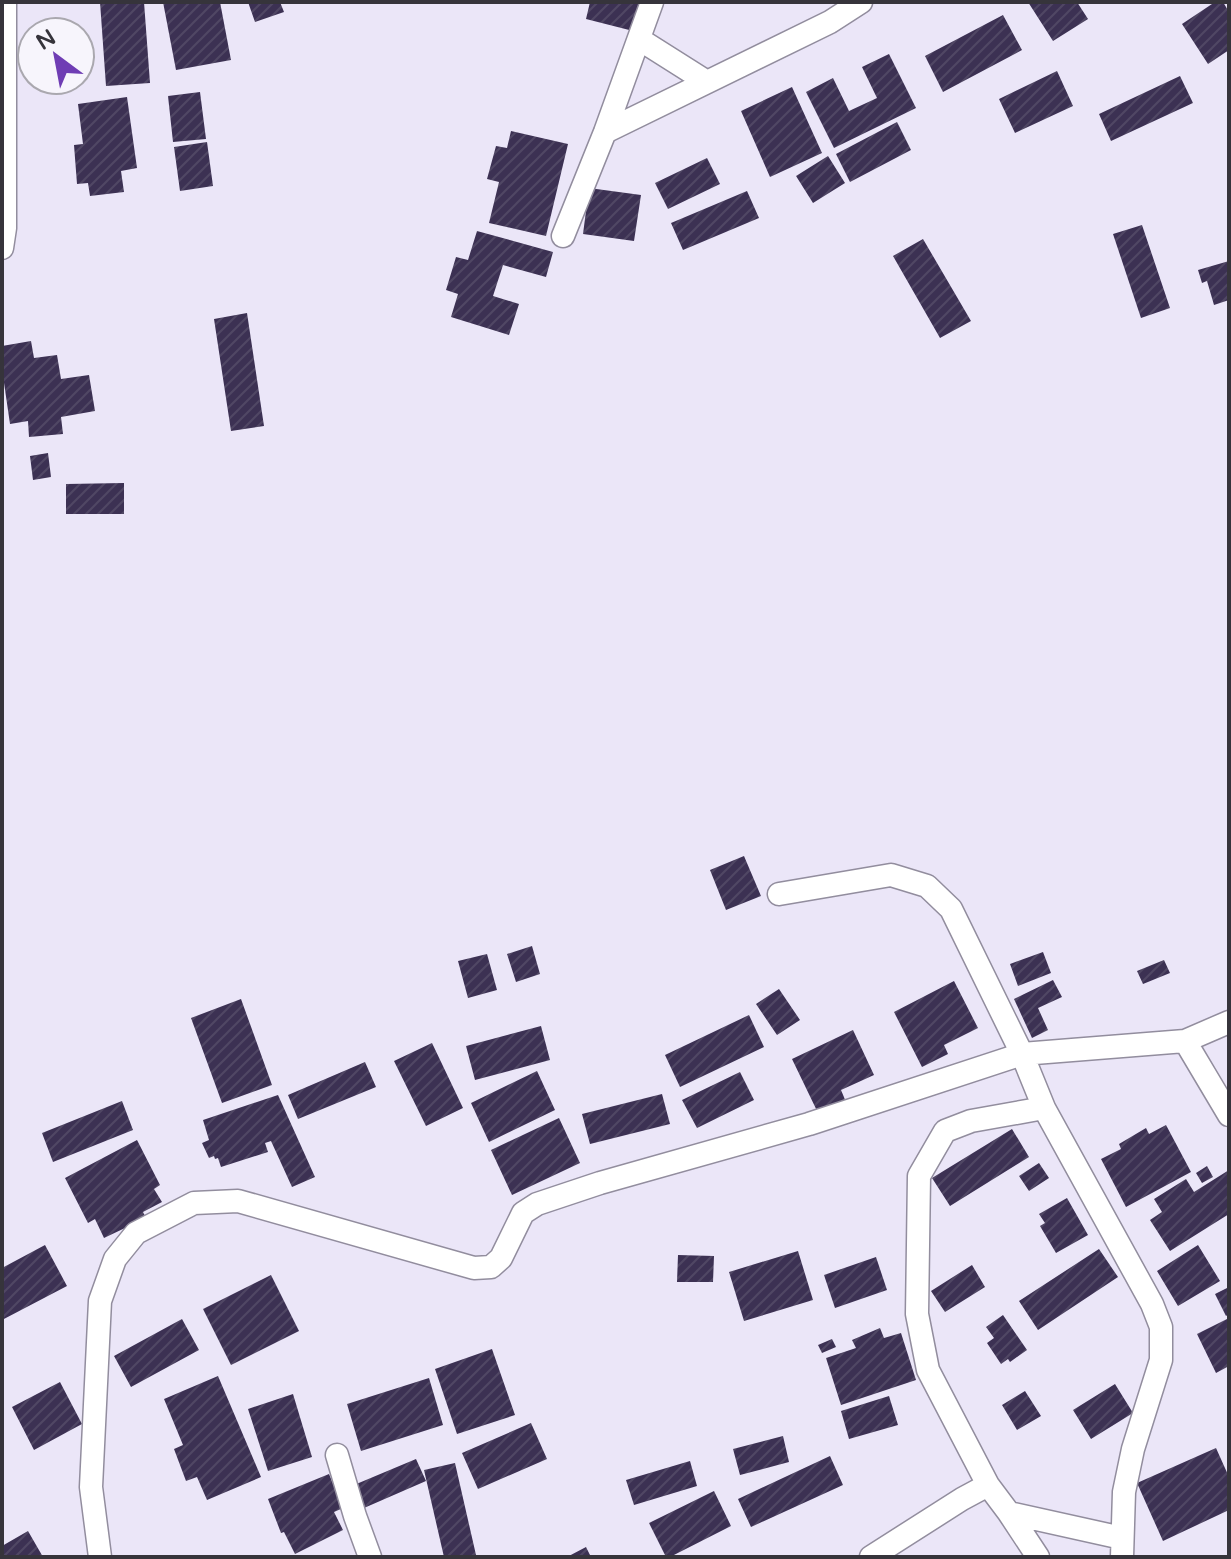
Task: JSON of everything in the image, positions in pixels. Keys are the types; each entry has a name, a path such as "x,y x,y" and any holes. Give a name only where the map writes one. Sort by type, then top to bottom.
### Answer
{"street":[{"path":"2,248 5,228 5,2"},
{"path":"563,236 652,2"},
{"path":"605,132 830,22 861,2"},
{"path":"639,39 707,82"},
{"path":"779,894 891,875 927,886 951,909 1022,1054 1044,1108 1152,1304 1161,1327 1161,1360 1133,1449 1124,1492 1122,1548 1009,1513"},
{"path":"100,1557 91,1487 100,1301 115,1259 136,1233 194,1203 238,1201 474,1268 491,1267 501,1258 523,1213 537,1204 809,1124 1022,1054 1185,1041 1229,1022"},
{"path":"1185,1041 1229,1115"},
{"path":"1038,1557 988,1485 928,1370 917,1314 919,1176 945,1131 971,1121 1044,1108"},
{"path":"337,1455 370,1557"},
{"path":"871,1557 988,1485"}],"building":[{"path":"100,2 144,2 150,83 106,86"},
{"path":"163,2 220,2 231,60 176,70"},
{"path":"248,2 280,2 284,12 255,22"},
{"path":"590,2 648,2 641,33 586,19"},
{"path":"1028,2 1077,2 1088,19 1053,41"},
{"path":"1215,2 1223,2 1229,12 1229,50 1208,64 1182,24"},
{"path":"1003,15 1022,50 943,92 925,56"},
{"path":"889,54 916,108 834,148 806,92 833,78 849,111 877,98 862,67"},
{"path":"1057,71 1073,106 1015,133 999,99"},
{"path":"1180,76 1193,103 1111,141 1099,114"},
{"path":"792,87 822,153 770,177 741,111"},
{"path":"200,92 206,139 173,142 168,96"},
{"path":"127,97 137,168 121,171 124,192 90,196 88,183 77,184 74,145 83,144 78,104"},
{"path":"897,122 911,150 850,182 836,154"},
{"path":"511,131 568,144 546,236 489,223 499,182 487,179 496,146 507,148"},
{"path":"207,142 213,186 180,191 174,147"},
{"path":"828,156 845,183 813,203 796,176"},
{"path":"707,158 720,184 668,209 655,183"},
{"path":"589,188 641,195 634,241 583,234"},
{"path":"747,191 759,218 683,250 671,223"},
{"path":"1142,225 1170,308 1141,318 1113,234"},
{"path":"477,231 553,252 546,277 503,265 493,296 519,304 509,335 451,317 458,294 446,290 456,257 468,260"},
{"path":"923,239 971,321 940,338 893,256"},
{"path":"1229,261 1229,300 1214,305 1207,281 1202,283 1198,270"},
{"path":"247,313 264,426 231,431 214,319"},
{"path":"31,341 34,358 57,355 61,379 89,375 95,411 61,417 63,434 29,437 28,421 10,424 2,346"},
{"path":"48,453 51,477 33,480 30,456"},
{"path":"124,483 124,514 66,514 66,484"},
{"path":"744,856 761,896 726,910 710,870"},
{"path":"532,946 540,974 516,982 507,954"},
{"path":"1043,952 1051,973 1018,986 1010,964"},
{"path":"487,954 497,990 468,998 458,961"},
{"path":"1164,960 1170,973 1143,984 1137,971"},
{"path":"1053,980 1062,997 1038,1008 1048,1030 1032,1038 1014,999"},
{"path":"954,981 978,1028 944,1045 948,1054 922,1067 894,1012"},
{"path":"779,989 800,1020 777,1035 756,1004"},
{"path":"241,999 272,1085 222,1103 191,1018"},
{"path":"749,1015 764,1047 680,1087 665,1055"},
{"path":"541,1026 550,1060 475,1080 466,1046"},
{"path":"853,1030 874,1075 841,1090 846,1102 819,1115 792,1059"},
{"path":"432,1043 463,1108 426,1126 394,1061"},
{"path":"365,1062 376,1087 298,1119 288,1095"},
{"path":"537,1071 555,1110 489,1142 471,1103"},
{"path":"740,1072 754,1100 697,1128 682,1100"},
{"path":"662,1094 670,1124 590,1144 582,1114"},
{"path":"278,1095 315,1177 292,1187 271,1141 265,1143 268,1152 221,1167 218,1158 209,1158 202,1143 209,1140 203,1120"},
{"path":"122,1101 133,1130 53,1162 42,1133"},
{"path":"559,1118 580,1163 512,1195 491,1150"},
{"path":"1166,1125 1191,1172 1126,1207 1101,1159 1121,1149 1119,1144 1146,1128 1149,1134"},
{"path":"1012,1129 1029,1157 950,1206 932,1178"},
{"path":"137,1140 160,1185 154,1189 162,1202 143,1212 146,1218 104,1238 95,1219 88,1223 65,1178"},
{"path":"1039,1163 1049,1178 1029,1191 1019,1176"},
{"path":"1207,1166 1213,1177 1202,1183 1196,1173"},
{"path":"1229,1170 1229,1214 1170,1251 1150,1220 1162,1212 1154,1199 1186,1179 1194,1192"},
{"path":"1067,1198 1088,1235 1056,1253 1040,1226 1045,1223 1039,1214"},
{"path":"45,1245 67,1286 2,1320 2,1268"},
{"path":"1198,1245 1220,1281 1178,1306 1157,1271"},
{"path":"1099,1249 1118,1277 1038,1330 1019,1301"},
{"path":"798,1251 813,1300 744,1321 729,1272"},
{"path":"678,1255 714,1256 713,1282 677,1282"},
{"path":"876,1257 887,1290 835,1308 824,1275"},
{"path":"972,1265 985,1287 945,1312 931,1291"},
{"path":"271,1275 299,1331 231,1365 203,1309"},
{"path":"1229,1287 1229,1314 1226,1316 1215,1294"},
{"path":"1003,1315 1027,1350 1010,1362 1008,1359 1001,1364 987,1343 994,1338 986,1327"},
{"path":"1229,1318 1229,1366 1216,1373 1197,1334"},
{"path":"182,1319 199,1350 131,1387 114,1356"},
{"path":"880,1328 884,1338 901,1333 916,1380 841,1405 826,1358 856,1348 852,1340"},
{"path":"832,1339 836,1347 822,1353 818,1345"},
{"path":"492,1349 515,1415 457,1434 435,1369"},
{"path":"218,1376 261,1477 207,1500 197,1477 186,1481 174,1449 183,1445 164,1399"},
{"path":"429,1378 443,1425 361,1451 347,1404"},
{"path":"60,1382 82,1424 34,1450 12,1407"},
{"path":"1115,1384 1133,1413 1091,1439 1073,1410"},
{"path":"1025,1391 1041,1416 1017,1430 1002,1405"},
{"path":"293,1394 312,1457 268,1471 248,1409"},
{"path":"889,1396 898,1425 849,1439 841,1411"},
{"path":"531,1423 547,1459 478,1489 462,1453"},
{"path":"783,1436 789,1462 740,1475 733,1449"},
{"path":"1216,1448 1229,1477 1229,1510 1163,1541 1137,1483"},
{"path":"830,1456 843,1485 751,1527 738,1499"},
{"path":"416,1459 426,1481 364,1508 354,1485"},
{"path":"690,1461 697,1486 634,1505 626,1480"},
{"path":"455,1463 476,1555 444,1557 424,1470"},
{"path":"329,1474 343,1508 334,1512 343,1530 295,1554 284,1532 281,1533 268,1499"},
{"path":"714,1491 731,1526 666,1557 649,1523"},
{"path":"28,1531 43,1557 2,1557 2,1546"},
{"path":"586,1547 591,1557 567,1557"}]}
